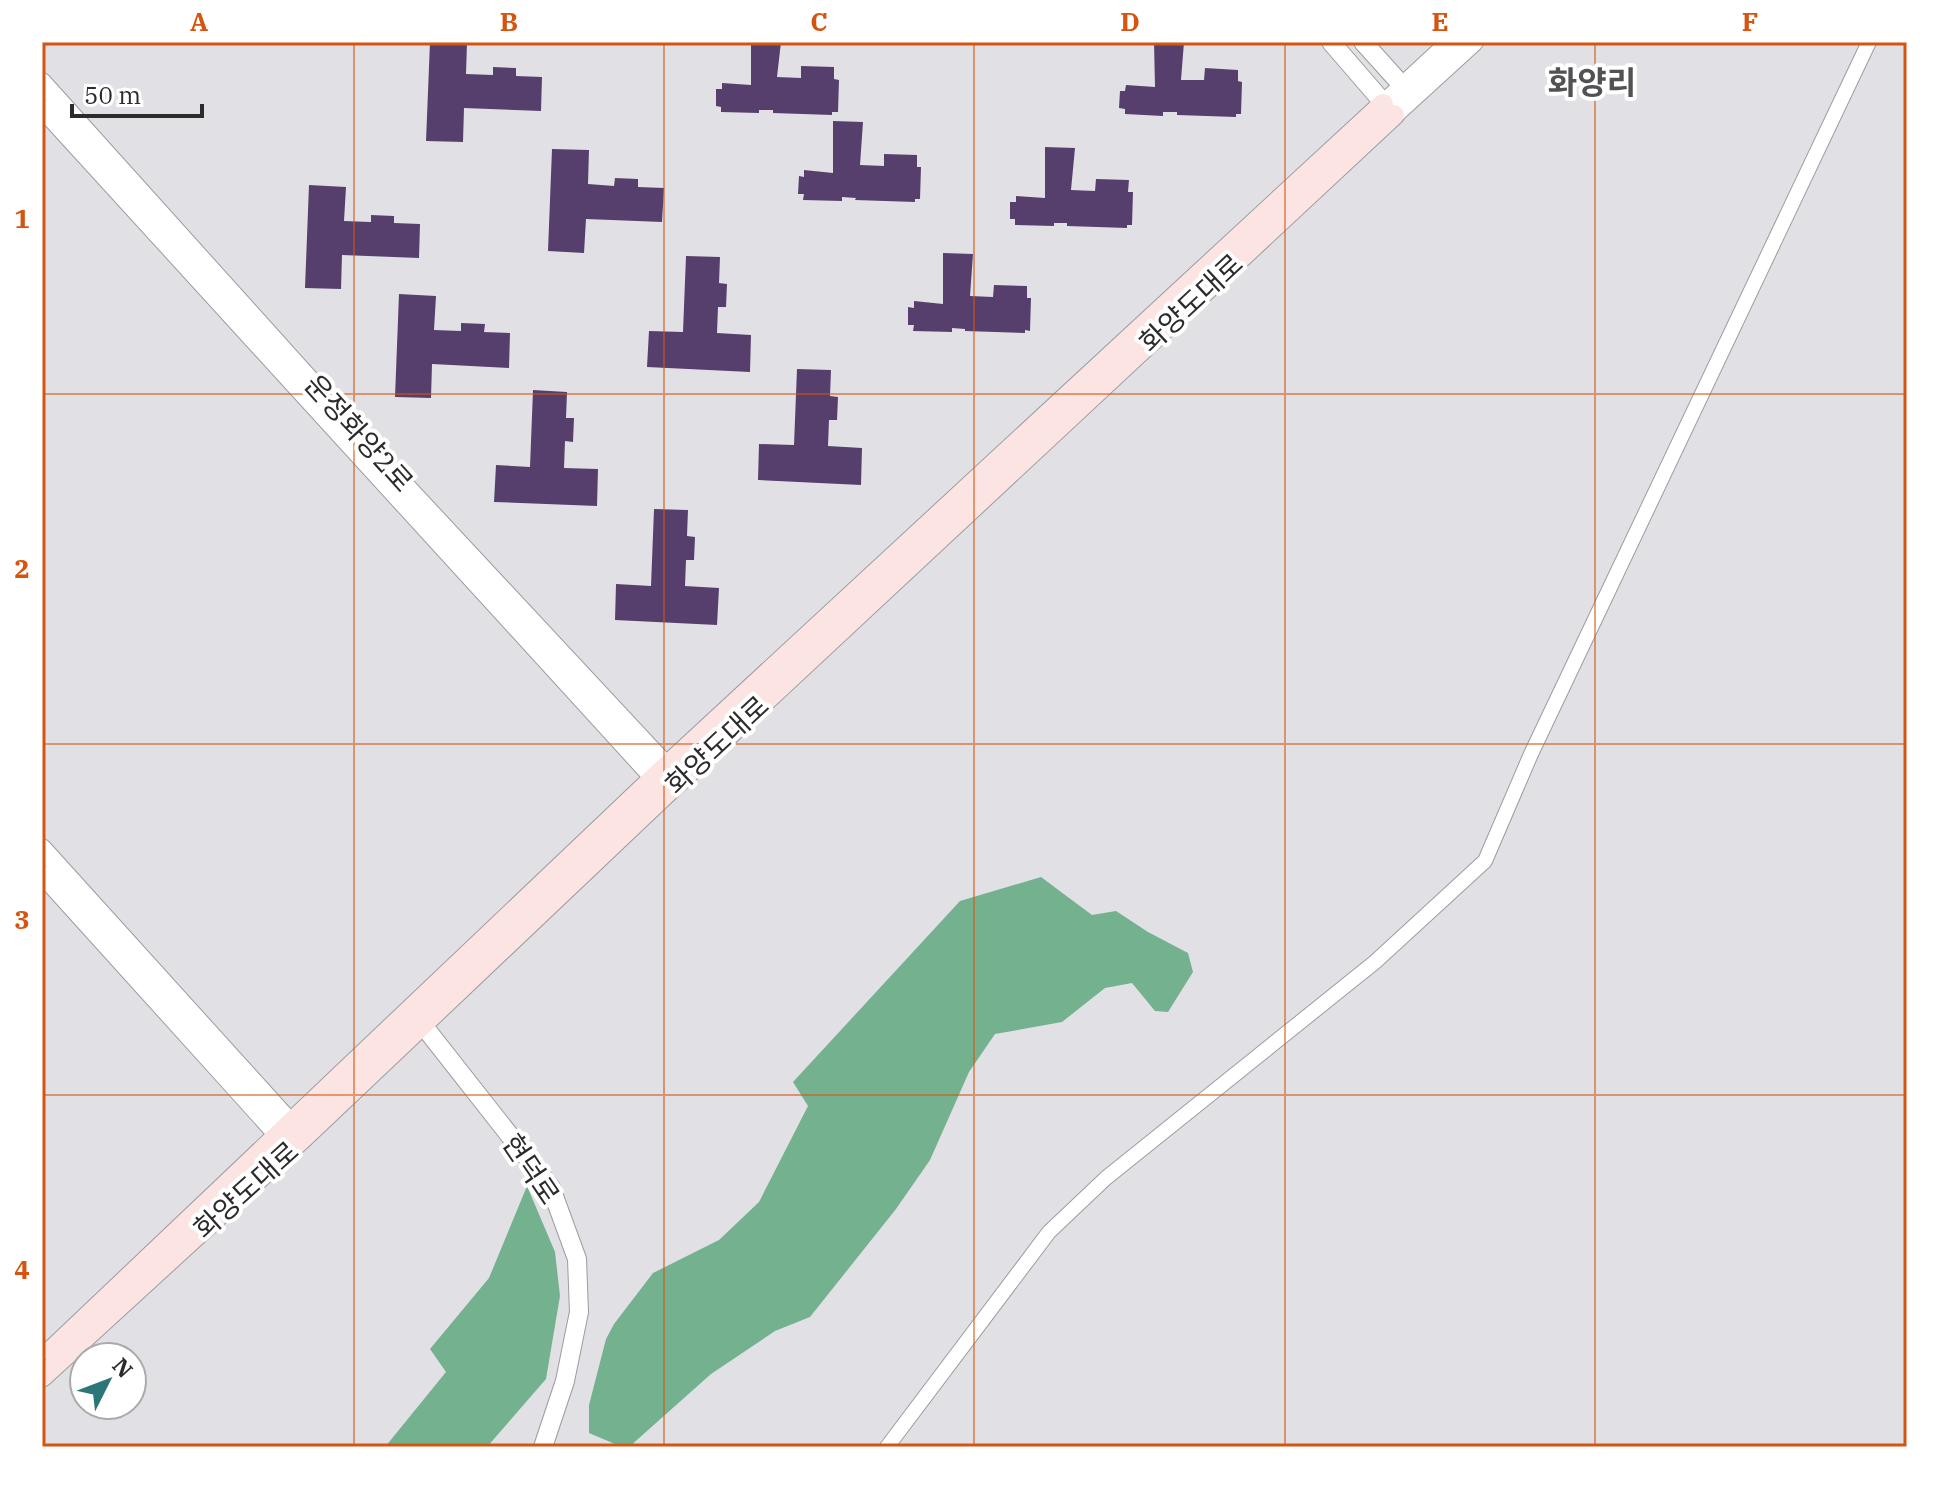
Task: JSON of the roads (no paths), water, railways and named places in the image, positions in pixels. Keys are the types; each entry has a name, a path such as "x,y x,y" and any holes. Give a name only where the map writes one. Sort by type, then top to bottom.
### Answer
{"main road":[{"name":"화양도대로","path":"42,1377 667,779 1388,109"},
{"name":"화양도대로","path":"42,1359 291,1136"}],"street":[{"path":"1331,42 1388,109 1474,42"},
{"path":"1363,42 1408,92"},
{"path":"1408,92 1450,42"},
{"path":"887,1447 1049,1232 1106,1178 1375,962 1485,861 1531,754 1869,42"},
{"name":"운정화양2로","path":"42,82 667,779"},
{"name":"운정화양2로","path":"42,108 667,779"},
{"path":"42,848 291,1136"},
{"path":"42,874 291,1136"},
{"name":"현덕로","path":"417,1017 551,1188 577,1259 579,1312 565,1381 543,1447"}],"district":[{"name":"화양리","path":"1592,83"}]}
